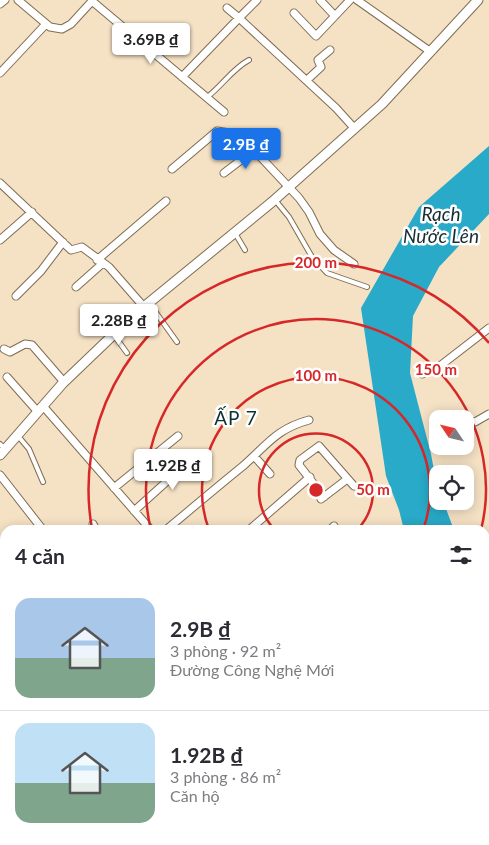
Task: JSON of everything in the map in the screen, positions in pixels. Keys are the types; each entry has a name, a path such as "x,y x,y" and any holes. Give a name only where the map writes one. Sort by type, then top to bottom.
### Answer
{"street":[{"path":"0,4 5,0"},
{"path":"18,0 46,24 62,29 71,24 92,0 224,112"},
{"path":"182,77 257,0"},
{"path":"320,0 335,16"},
{"path":"294,13 316,36 350,0"},
{"path":"357,0 431,52"},
{"path":"2,449 18,436 64,382 114,334 146,305 275,200 382,104 478,0"},
{"path":"226,8 307,80 354,129"},
{"path":"0,73 46,24"},
{"path":"307,80 321,67 318,60 330,50"},
{"path":"172,169 217,131 236,134 254,150 309,212 320,234 334,250 354,264"},
{"path":"224,173 254,150"},
{"path":"0,183 71,250 82,247 146,305"},
{"path":"76,287 166,201"},
{"path":"0,240 32,212"},
{"path":"16,296 41,271 63,242"},
{"path":"422,374 436,369 489,328"},
{"path":"4,350 10,352 25,344 32,345 64,382"},
{"path":"7,377 40,409 147,525"},
{"path":"474,422 489,414"},
{"path":"172,525 254,456 273,437 291,425 309,420"},
{"path":"114,488 178,436"},
{"path":"346,480 323,498 310,477 299,465 300,460 319,446 346,480 354,486"},
{"path":"134,511 197,454"},
{"path":"254,456 270,474"},
{"path":"0,475 39,525"},
{"path":"255,525 310,477"}],"lane":[{"path":"206,98 222,86 232,72 249,60"},
{"path":"275,200 289,217 312,256 327,273 367,287"},
{"path":"235,233 244,250"},
{"path":"146,305 177,342"},
{"path":"114,334 127,353"},
{"path":"18,436 29,449 43,482"}],"water":[{"name":"Rạch Nước Lên","path":"489,146 489,214 439,267 413,316 410,373 429,446 429,455 431,455 433,465 429,465 429,510 446,510 452,525 403,525 386,476 361,308 419,207"}],"district":[{"name":"ẤP 7","path":"236,418"}]}
